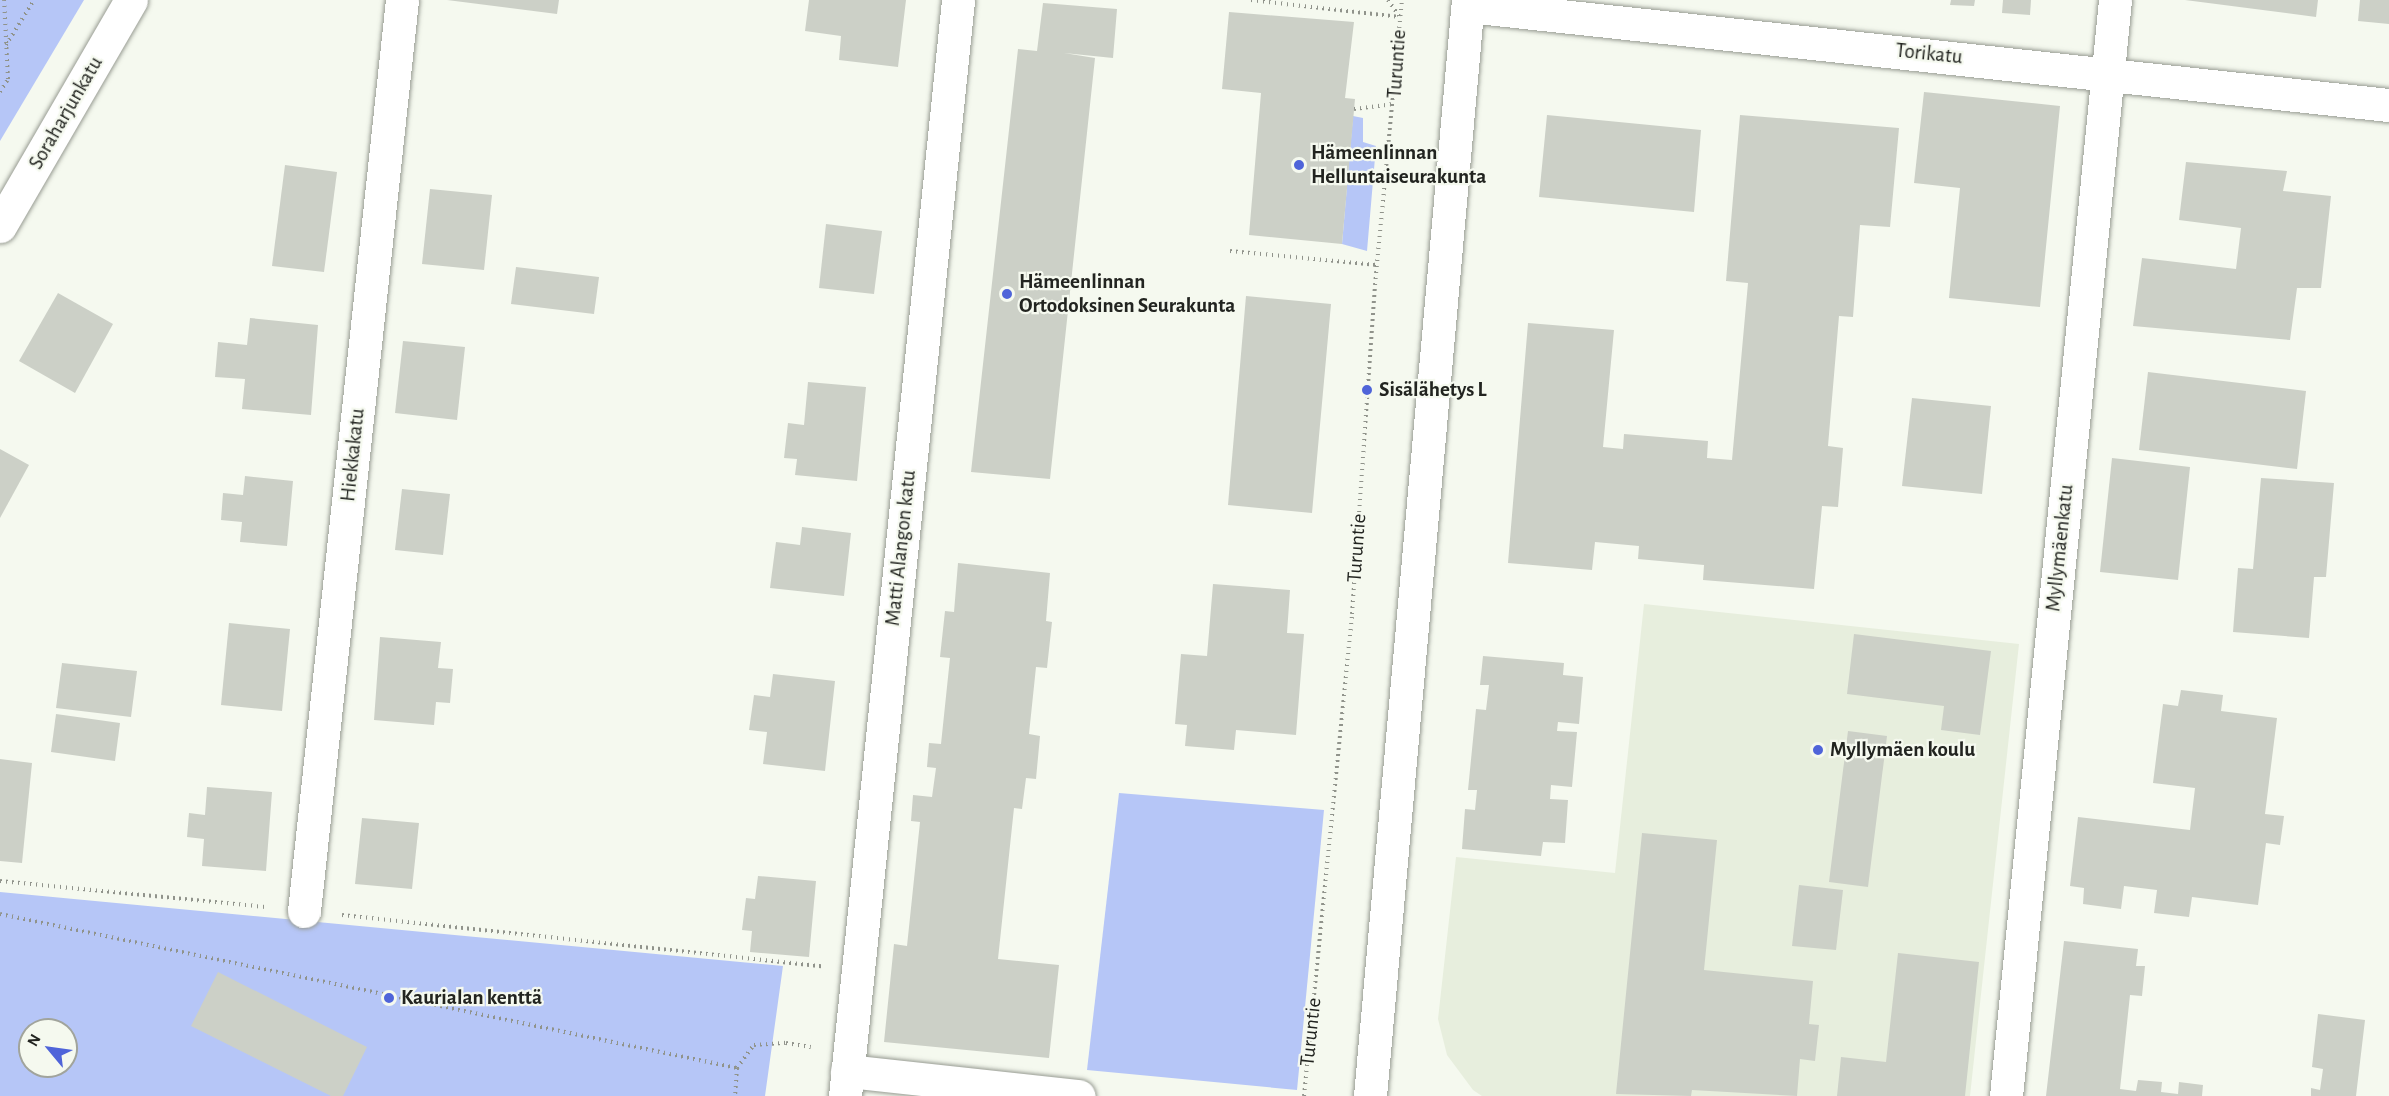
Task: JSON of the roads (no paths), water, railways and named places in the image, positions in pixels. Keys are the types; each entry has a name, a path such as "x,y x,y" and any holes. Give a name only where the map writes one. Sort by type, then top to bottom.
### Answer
{"street":[{"name":"Soraharjunkatu","path":"0,226 131,0"},
{"name":"Hiekkakatu","path":"304,911 402,0"},
{"name":"Matti Alangon katu","path":"846,1083 958,0"},
{"name":"Myllymäenkatu","path":"2006,1096 2115,0"},
{"path":"1370,1096 1468,3"},
{"name":"Torikatu","path":"1468,3 2082,70 2108,77 2389,105"},
{"path":"846,1083 1079,1096"}],"place":[{"name":"Hämeenlinnan Helluntaiseurakunta","path":"1299,165"},
{"name":"Hämeenlinnan Ortodoksinen Seurakunta","path":"1007,294"},
{"name":"Sisälähetys L","path":"1367,390"},
{"name":"Myllymäen koulu","path":"1818,750"},
{"name":"Kaurialan kenttä","path":"389,998"}]}
